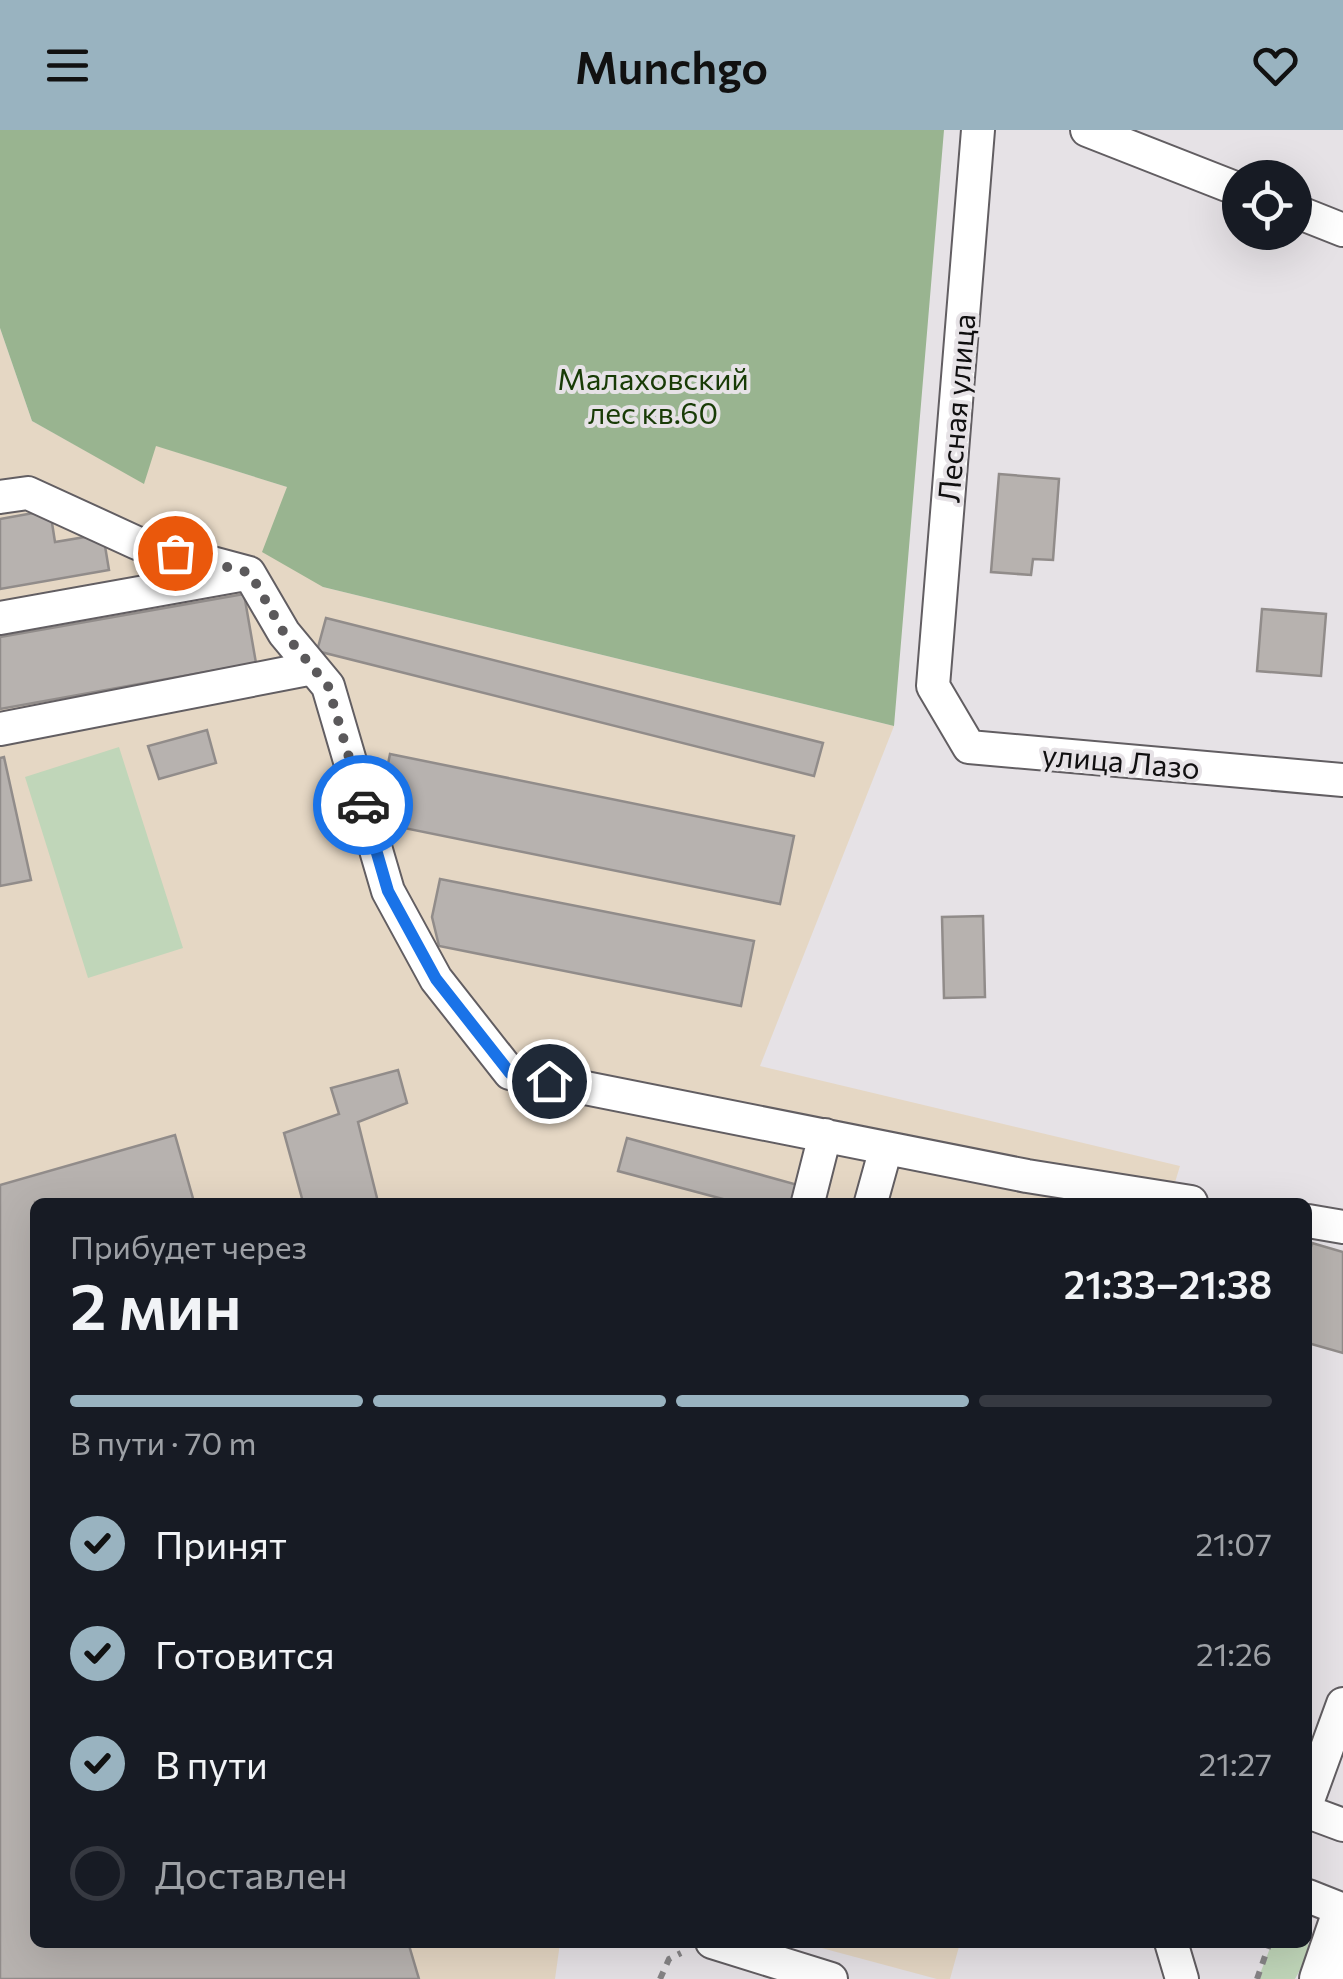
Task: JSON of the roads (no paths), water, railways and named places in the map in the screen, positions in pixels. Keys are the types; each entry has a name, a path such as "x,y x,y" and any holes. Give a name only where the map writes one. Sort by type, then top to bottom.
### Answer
{"main road":[{"path":"1321,1979 1343,1912"}],"street":[{"name":"Лесная улица","path":"933,686 978,130"},
{"path":"1087,130 1222,183"},
{"path":"1312,218 1343,230"},
{"path":"0,497 28,492 137,543 250,573 284,633 328,686 388,891 436,979 510,1073 1027,1176 1166,1198"},
{"path":"0,618 250,573"},
{"path":"0,729 313,668"},
{"name":"улица Лазо","path":"933,686 968,747 1343,780"},
{"path":"809,1198 825,1135"},
{"path":"872,1198 886,1148"},
{"path":"1312,1222 1343,1227"},
{"path":"1312,1789 1343,1704"},
{"path":"1312,1813 1343,1825"},
{"path":"1312,1898 1343,1912"},
{"path":"731,1948 831,1979"},
{"path":"1174,1948 1182,1979"}],"park label":[{"name":"Малаховский лес кв.60","path":"653,394"}]}
